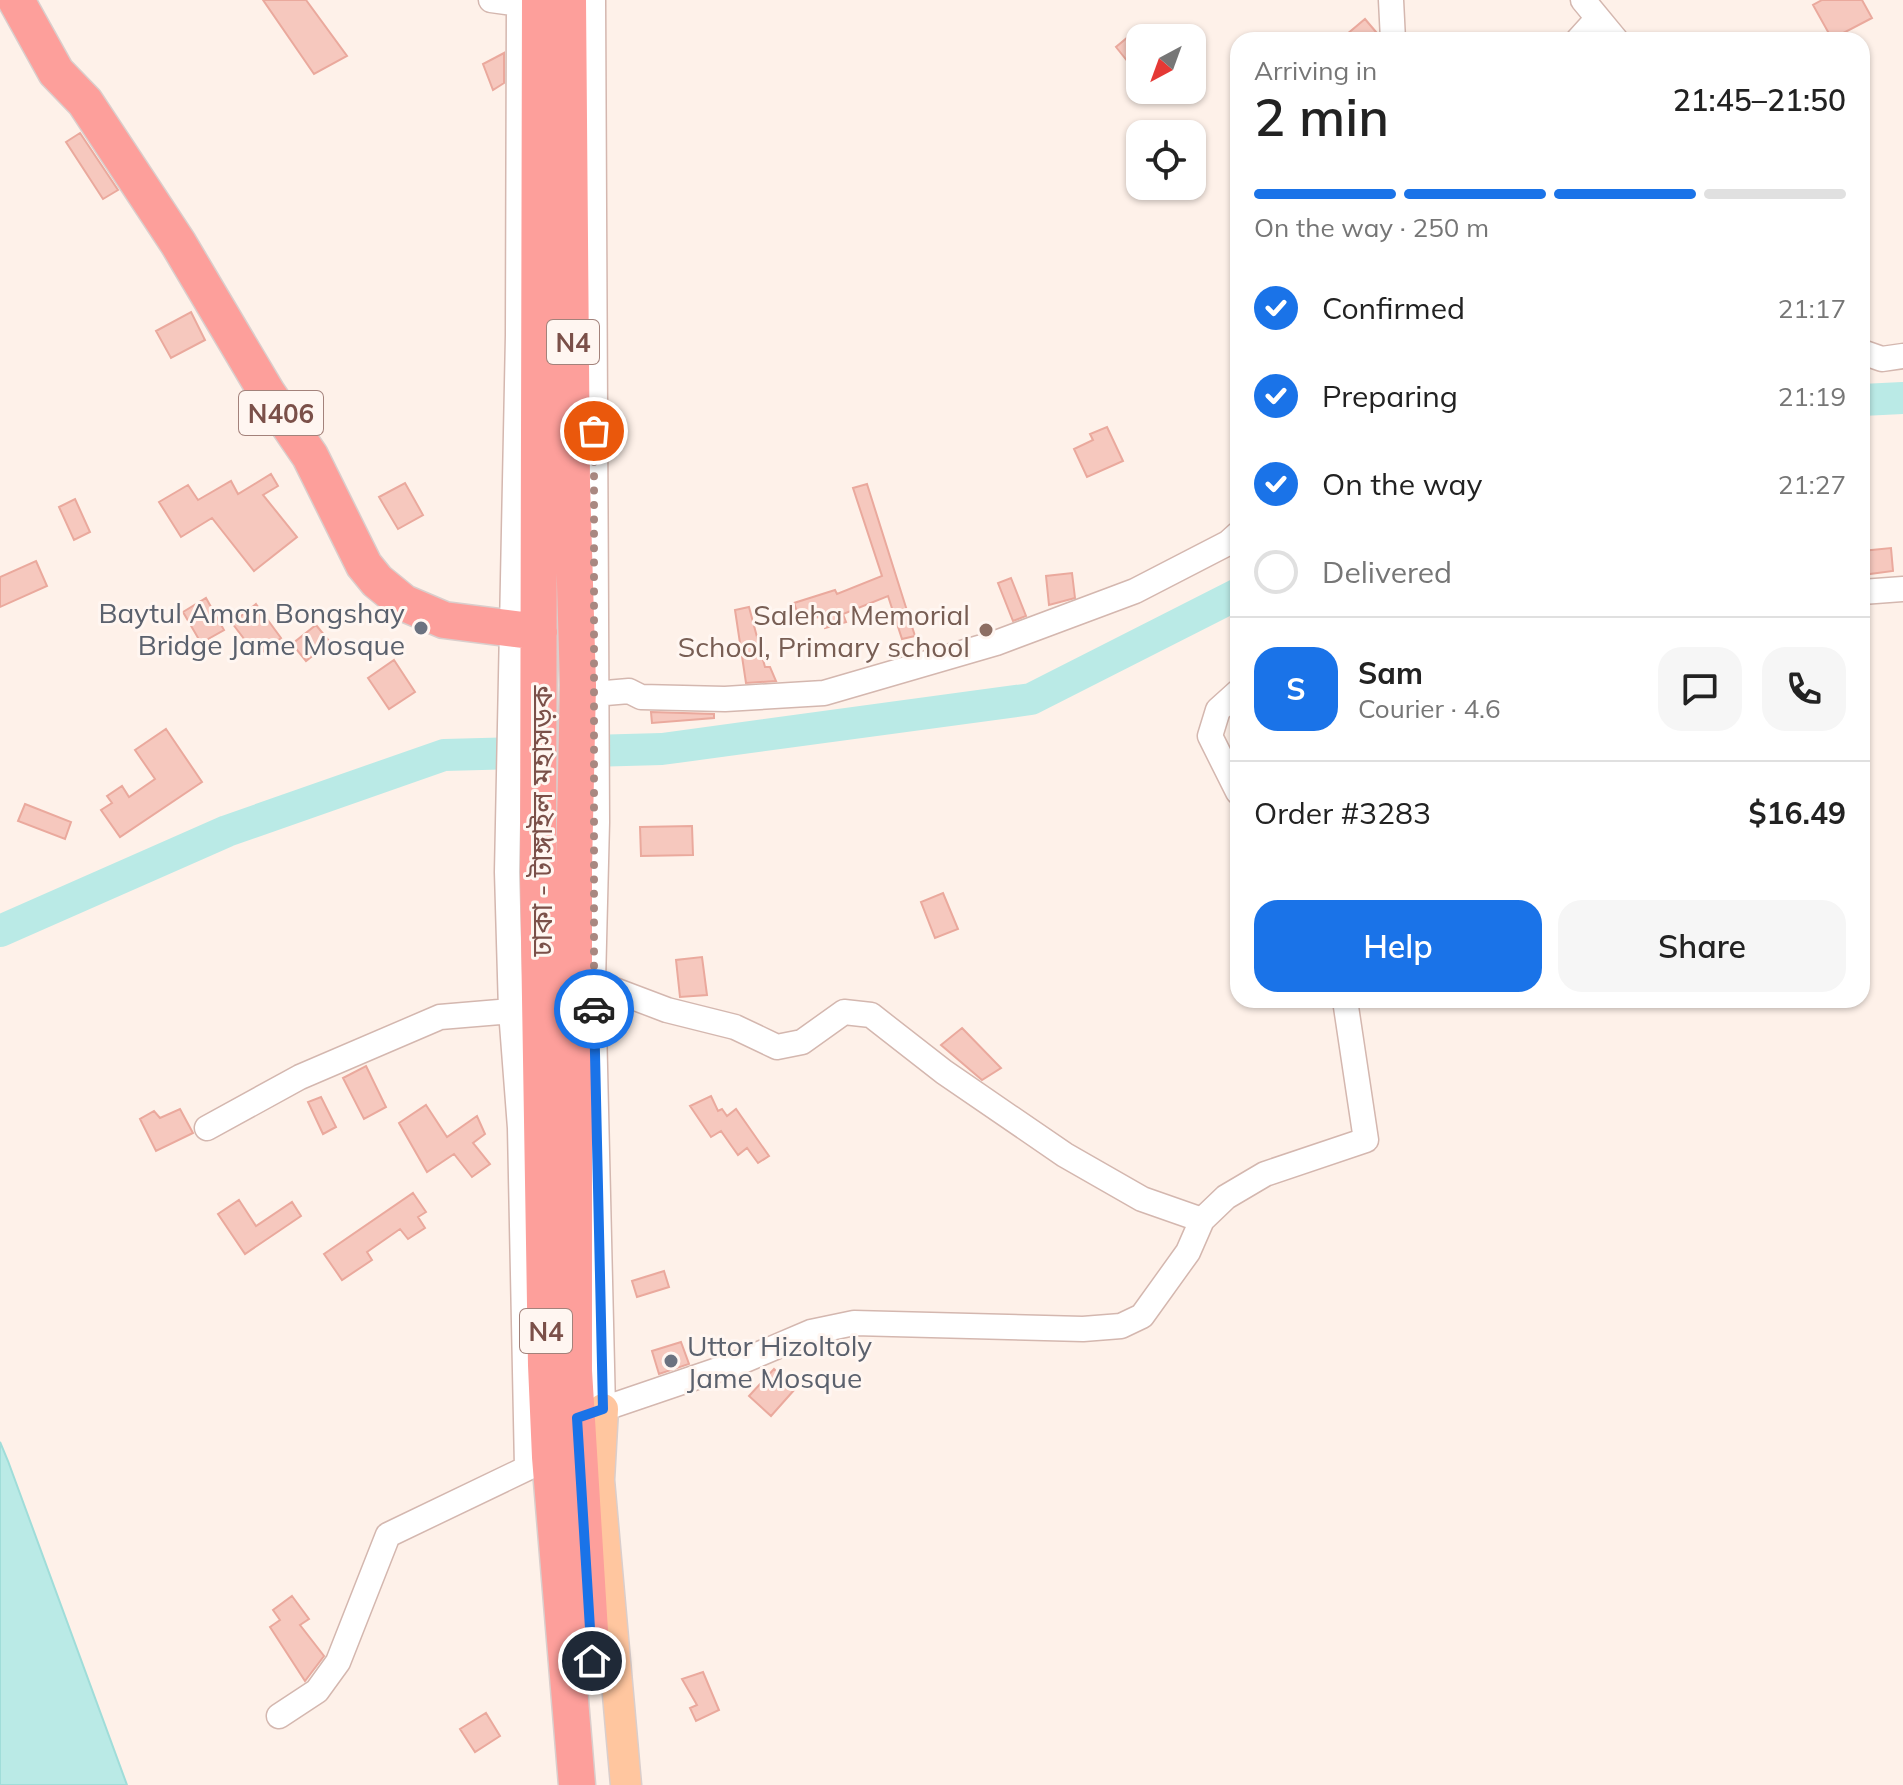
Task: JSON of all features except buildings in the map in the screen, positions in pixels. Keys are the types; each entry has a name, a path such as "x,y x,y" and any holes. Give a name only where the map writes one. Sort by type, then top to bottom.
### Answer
{"highway":[{"name":"N406","path":"16,0 56,72 85,102"},
{"name":"N406","path":"45,0 85,102 310,456 364,565 377,581 404,603 444,620 525,631"},
{"name":"N4","path":"568,0 572,482 586,689"},
{"name":"ঢাকা - টাঙ্গাইল মহাসড়ক","path":"526,1 528,340 525,631 541,679 523,874 538,1463 577,1785"},
{"name":"ঢাকা - টাঙ্গাইল মহাসড়ক","path":"586,689 574,868 602,1785"}],"main road":[{"path":"590,1413 599,1480 626,1785"}],"street":[{"path":"491,0 526,1"},
{"path":"593,0 586,689 597,822 590,1413 738,1363 811,1332 854,1323 1083,1329 1121,1326 1142,1316 1188,1252 1202,1220 1226,1197 1265,1174 1366,1140 1346,1008"},
{"path":"1391,0 1393,32"},
{"path":"1581,32 1590,9 1609,32"},
{"path":"1870,355 1882,359 1903,356"},
{"path":"586,689 629,691 641,697 725,699 824,693 996,643 1135,591 1230,541"},
{"path":"1870,591 1903,589"},
{"path":"279,1716 317,1691 338,1662 388,1535 538,1463 511,1011 523,874 510,720 525,631"},
{"path":"1230,699 1218,710 1210,736 1230,776"},
{"path":"593,982 667,1010 735,1027 777,1047 802,1042 844,1012 871,1015 944,1072 1065,1155 1142,1199 1202,1220"},
{"path":"207,1128 300,1077 440,1017 511,1011"}],"water":[{"path":"0,1442 8,1461 127,1785 0,1785"}],"waterway":[{"path":"1870,400 1903,398"},
{"path":"0,931 227,831 444,755 662,749 1031,699 1230,598"}],"way so far":[{"path":"594,431 597,822 594,1009"}],"place":[{"name":"Baytul Aman Bongshay Bridge Jame Mosque","path":"421,628"},
{"name":"Saleha Memorial School, Primary school","path":"986,630"},
{"name":"Uttor Hizoltoly Jame Mosque","path":"671,1361"}],"route":[{"path":"592,1661 577,1418 603,1409 594,1009"}]}
